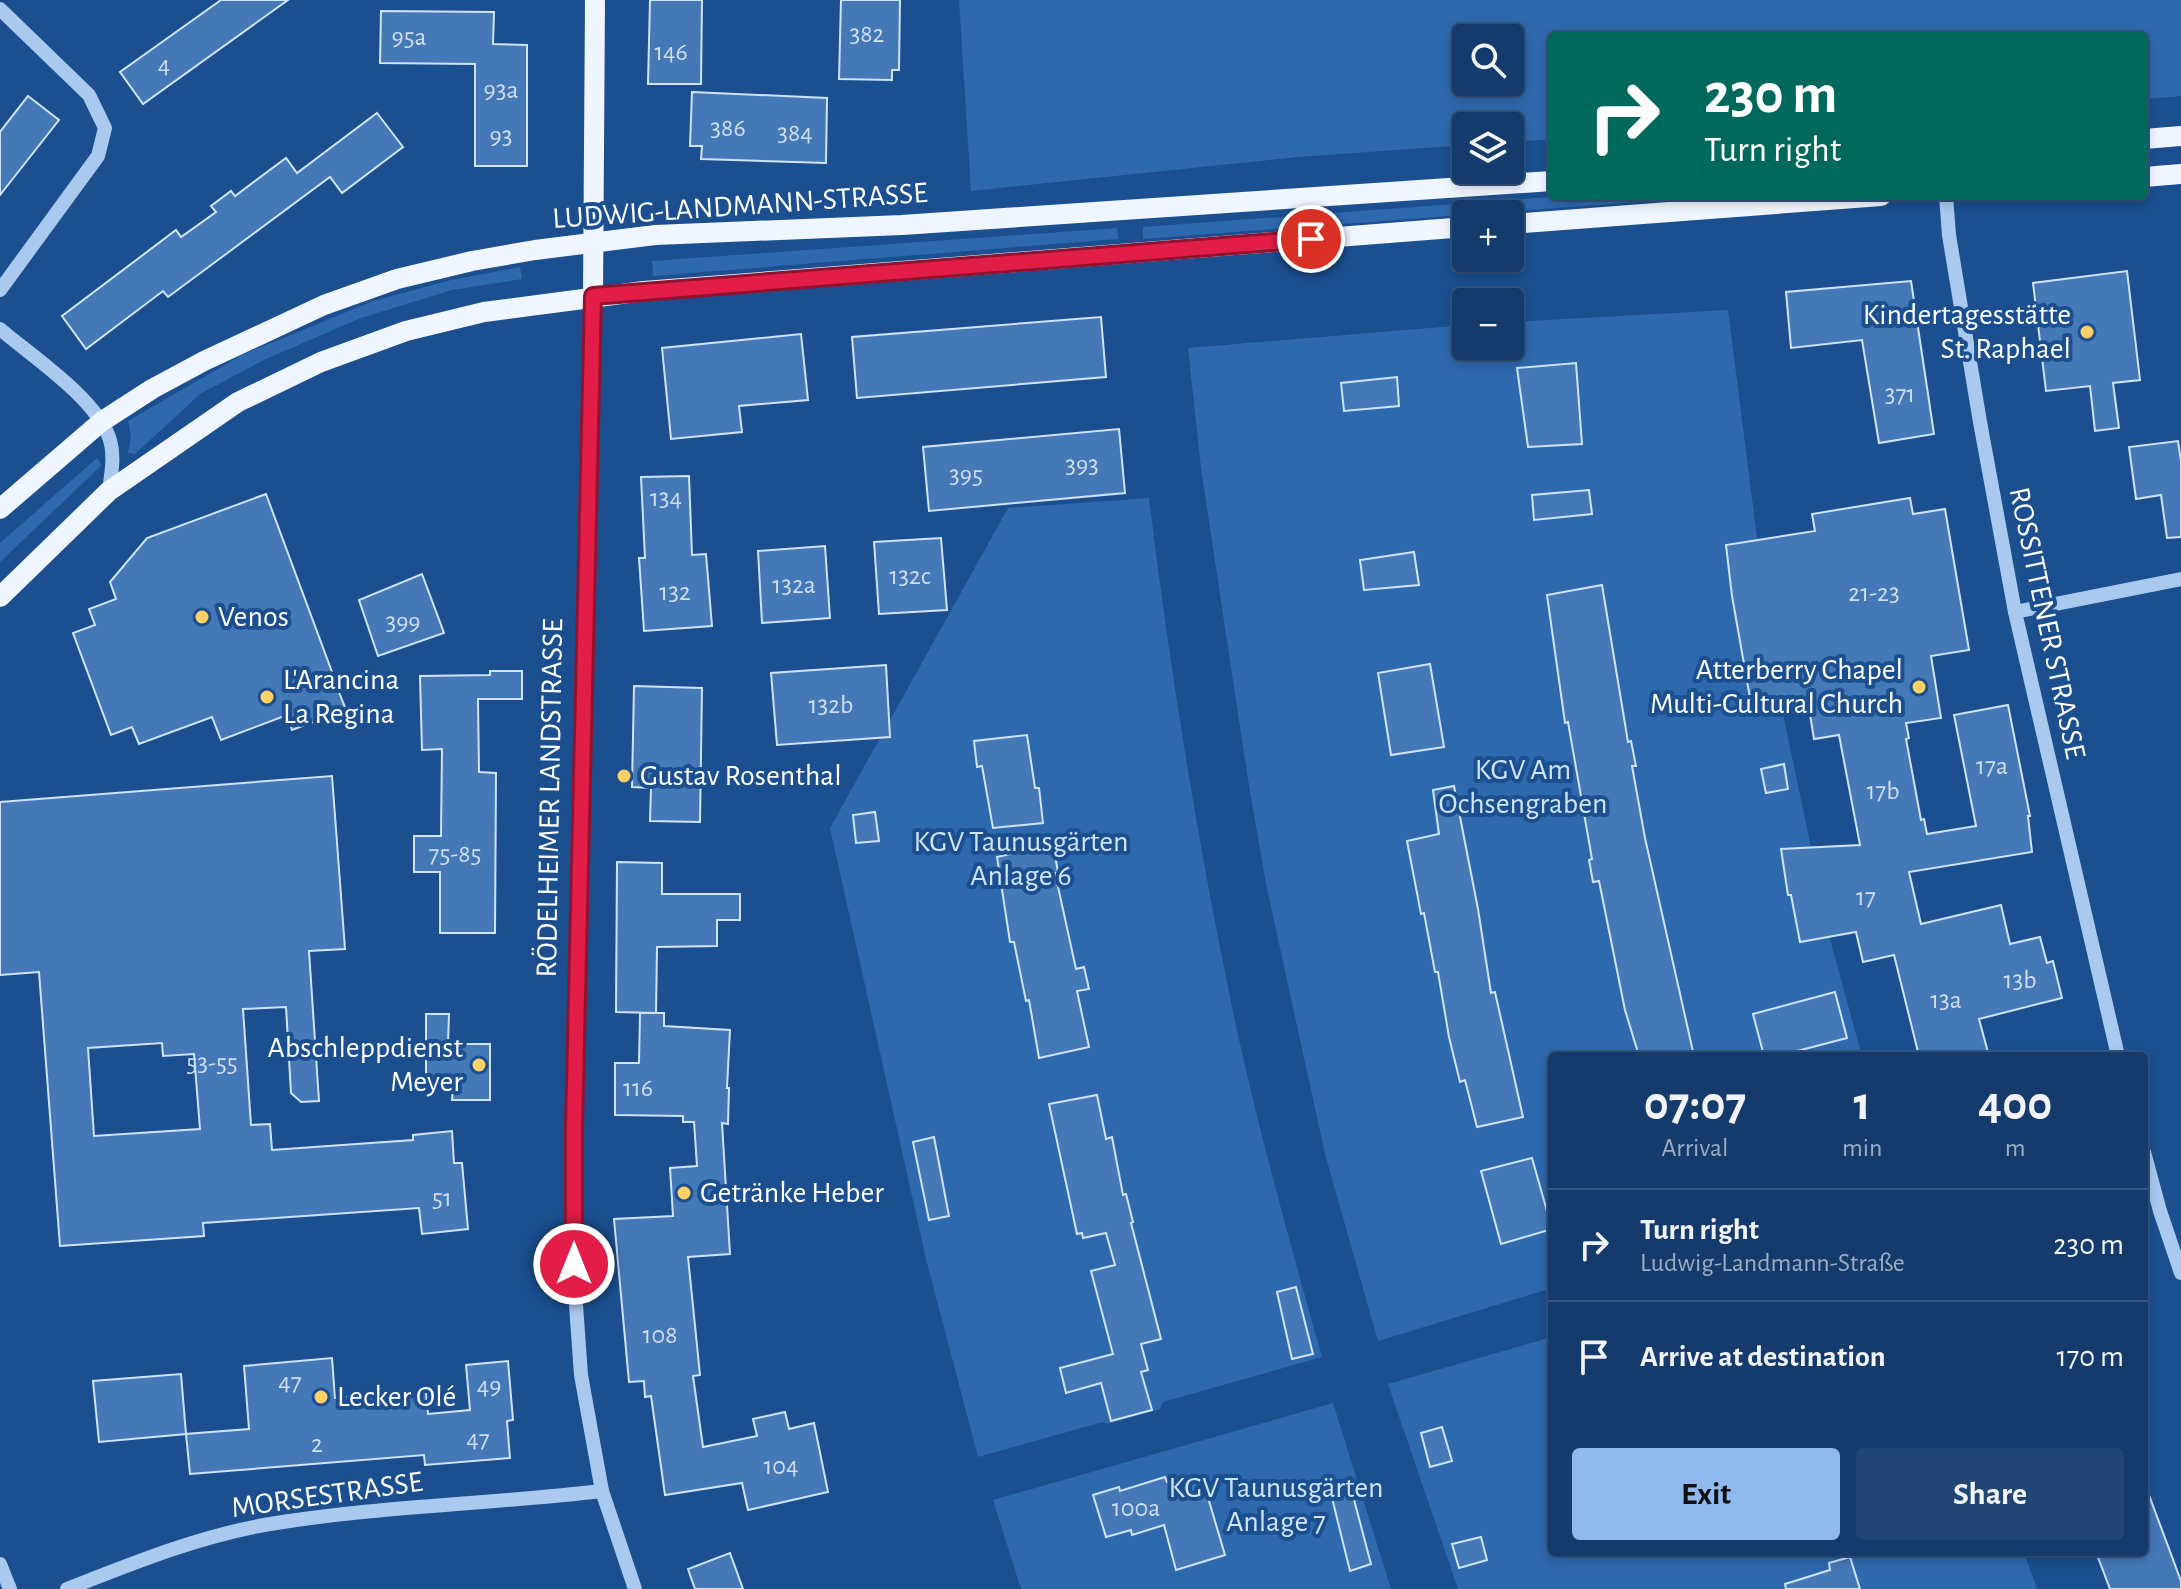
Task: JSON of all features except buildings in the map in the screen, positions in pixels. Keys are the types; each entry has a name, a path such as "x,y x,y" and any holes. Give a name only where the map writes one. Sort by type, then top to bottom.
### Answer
{"main road":[{"name":"RÖDELHEIMER LANDSTRASSE","path":"593,296 595,0"},
{"path":"2148,139 2181,136"},
{"path":"2148,177 2181,174"},
{"name":"LUDWIG-LANDMANN-STRASSE","path":"0,509 101,422 152,389 204,361 324,305 397,279 472,261 655,235 902,225 1548,181"},
{"path":"1524,223 1828,200"},
{"path":"0,597 109,491 238,402 321,362 406,331 484,312 593,296 1452,228"}],"street":[{"path":"0,9 89,95 105,128 98,156 0,290"},
{"name":"ROSSITTENER STRASSE","path":"1946,200 1949,235 1977,407 2015,612 2117,1052"},
{"name":"RÖDELHEIMER LANDSTRASSE","path":"593,296 574,1128 575,1291 581,1375 602,1491 635,1589"},
{"path":"0,329 81,398 101,422 111,441 113,463 109,491"},
{"path":"2015,612 2181,579"},
{"path":"2148,1167 2181,1273"},
{"name":"MORSESTRASSE","path":"67,1589 165,1551 267,1525 401,1507 602,1491"},
{"path":"0,1564 10,1589"}],"green space":[{"path":"959,0 2181,0 2181,96 2148,99 2148,32 1548,32 1548,139 1524,141 1524,112 1452,112 1452,146 1298,157 971,191"},
{"path":"1548,197 1548,200 1664,200 1524,210 1524,200 1510,200"},
{"path":"1452,204 1452,216 1143,239 1143,227"},
{"path":"1117,228 1118,239 653,276 652,261"},
{"path":"520,267 522,279 452,290 361,318 266,359 200,394 135,454 128,453 131,436 128,421 242,355 373,301 451,280"},
{"name":"KGV Am Ochsengraben","path":"1728,310 1774,671 1831,943 1861,1052 1548,1052 1548,1289 1378,1341 1325,1154 1266,884 1201,468 1188,348 1452,326 1452,360 1524,360 1524,321"},
{"path":"97,458 102,465 0,562 0,543"},
{"name":"KGV Taunusgärten Anlage 6","path":"1149,498 1188,768 1224,968 1257,1116 1322,1357 1163,1402 1160,1409 978,1457 926,1259 830,828 1008,508"},
{"path":"1548,1338 1548,1556 2025,1556 2037,1589 1458,1589 1388,1384"},
{"name":"KGV Taunusgärten Anlage 7","path":"1333,1403 1391,1589 1021,1589 993,1500"}],"place":[{"name":"Kindertagesstätte St. Raphael","path":"2087,332"},
{"name":"Venos","path":"202,617"},
{"name":"Atterberry Chapel Multi-Cultural Church","path":"1919,687"},
{"name":"L'Arancina La Regina","path":"267,697"},
{"name":"Gustav Rosenthal","path":"624,776"},
{"name":"Abschleppdienst Meyer","path":"479,1065"},
{"name":"Getränke Heber","path":"684,1193"},
{"name":"Lecker Olé","path":"321,1397"}],"route":[{"path":"574,1264 574,1128 593,296 1311,239"}]}
